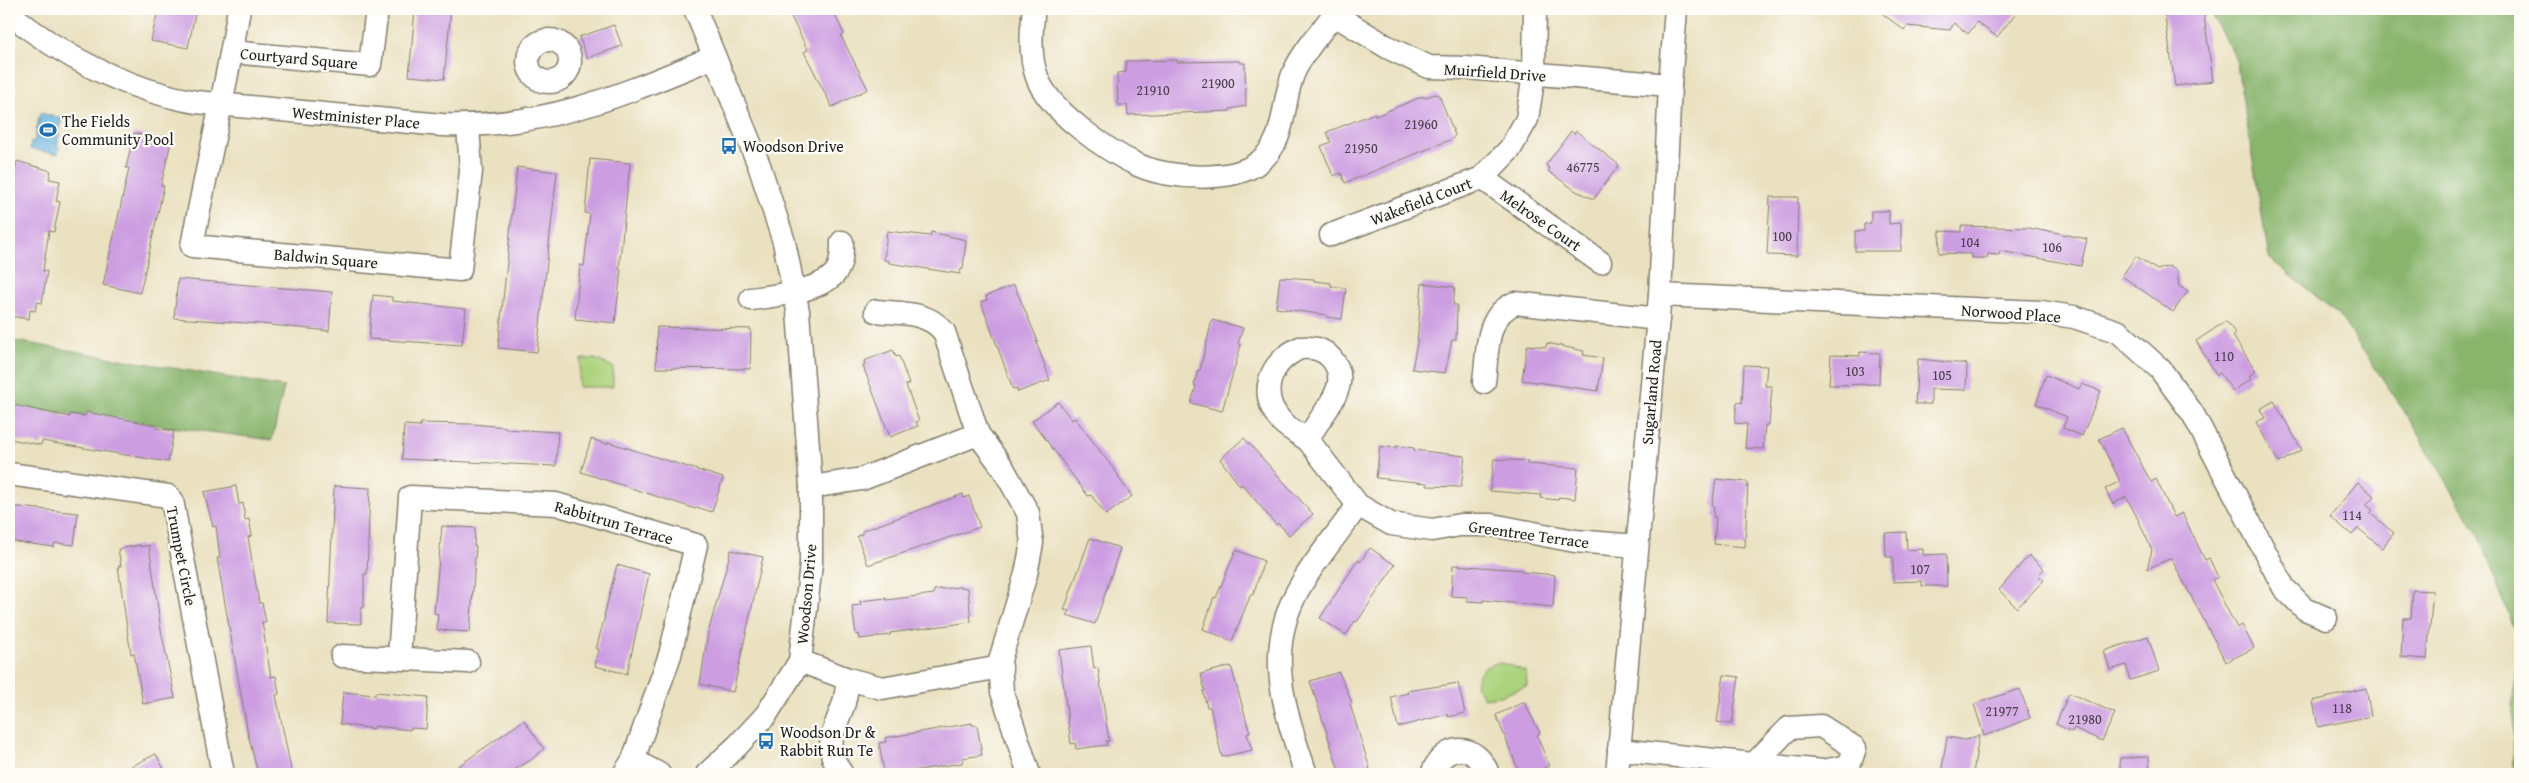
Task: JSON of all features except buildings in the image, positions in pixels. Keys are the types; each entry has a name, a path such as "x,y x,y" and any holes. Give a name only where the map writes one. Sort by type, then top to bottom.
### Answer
{"street":[{"name":"Courtyard Square","path":"221,104 239,9"},
{"name":"Courtyard Square","path":"232,52 370,64 377,9"},
{"name":"Woodson Drive","path":"695,9 770,196 784,242 795,293 804,376 811,487 811,564 800,661 766,715 707,774"},
{"path":"1034,9 1032,42 1037,78 1056,106 1106,146 1138,165 1158,172 1196,176 1225,176 1248,170 1261,161 1273,147 1281,128 1294,72 1335,11"},
{"name":"Wakefield Court","path":"1331,235 1482,178 1510,149 1527,119 1534,74 1534,9"},
{"name":"Sugarland Road","path":"1617,774 1660,294 1670,86 1676,9"},
{"name":"Muirfield Drive","path":"1335,11 1389,48 1429,67 1670,86"},
{"name":"Westminister Place","path":"12,21 102,72 163,97 468,126 532,120 564,113 610,99 714,57"},
{"path":"552,82 564,113"},
{"name":"Baldwin Square","path":"221,104 208,160 192,246 460,270 471,171 468,126"},
{"name":"Melrose Court","path":"1482,178 1600,262"},
{"path":"751,299 795,293 828,279 836,272 840,263 842,242"},
{"name":"Norwood Place","path":"1660,294 2041,312 2074,317 2119,332 2160,369 2193,414 2284,588 2305,609 2326,618"},
{"path":"1484,382 1492,325 1497,314 1515,304 1658,319"},
{"path":"876,311 923,316 936,321 944,332 978,434 1003,468 1028,513 1032,543 1026,574 1000,660 1002,692 1029,774"},
{"path":"811,487 862,479 978,434"},
{"name":"Greentree Terrace","path":"1308,440 1358,505 1391,524 1407,528 1432,530 1460,524 1492,526 1575,542 1637,546"},
{"name":"Trumpet Circle","path":"9,474 168,496 172,500 223,774"},
{"name":"Rabbitrun Terrace","path":"398,658 410,497 556,504 696,545 670,655 628,767 659,774"},
{"path":"1306,774 1288,720 1280,683 1281,635 1287,613 1302,583 1358,505"},
{"path":"342,656 468,662"},
{"path":"800,661 848,679 882,688 1001,667"},
{"path":"842,774 834,763 830,746 845,701 848,679"},
{"path":"1432,774 1441,759 1456,750 1464,750 1479,757 1488,774"},
{"path":"1620,750 1754,764"}],"green space":[{"path":"2208,9 2520,9 2520,774 2514,774 2513,730 2517,636 2477,532 2401,406 2338,314 2269,258 2236,59"},
{"path":"9,340 284,387 272,440 9,406"},
{"path":"581,359 595,359 613,367 613,387 578,387"},
{"path":"1499,663 1510,665 1526,672 1527,686 1500,696 1484,698 1475,685 1478,676 1489,665"}],"water":[{"name":"The Fields Community Pool","path":"40,113 62,118 57,147 59,147 58,154 30,149 31,142 34,142"}],"place":[{"name":"The Fields Community Pool","path":"48,130"},
{"name":"Woodson Drive","path":"729,146"},
{"name":"Woodson Dr & Rabbit Run Te","path":"766,741"}]}
